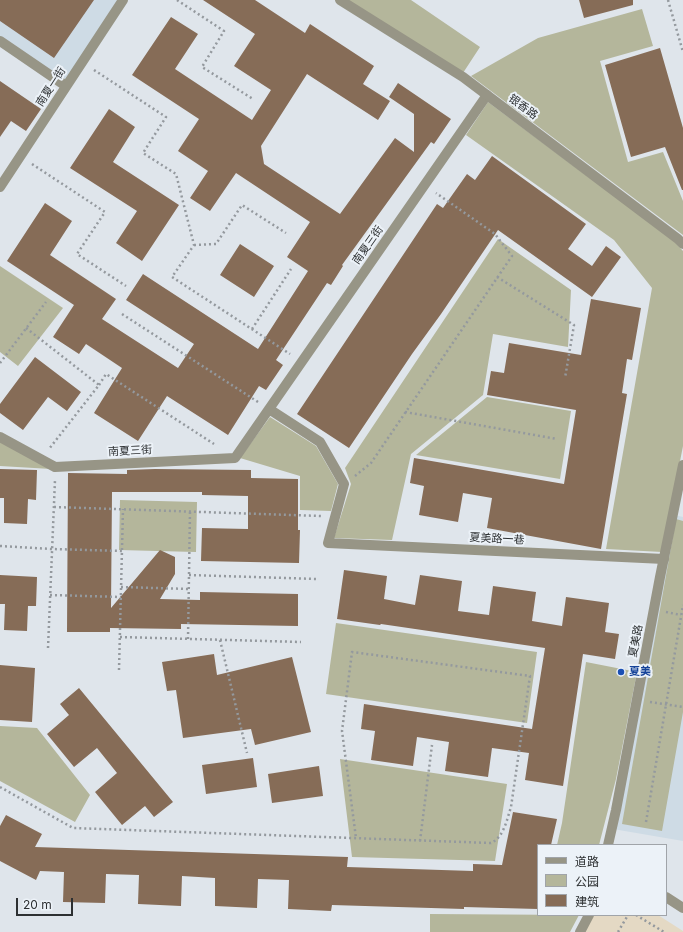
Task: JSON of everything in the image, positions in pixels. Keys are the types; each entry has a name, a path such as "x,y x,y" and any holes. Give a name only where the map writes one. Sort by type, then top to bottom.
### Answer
{"street":[{"name":"南夏一街","path":"0,187 123,0"},
{"name":"银香路","path":"340,0 463,76 683,244"},
{"path":"0,41 66,86"},
{"name":"南夏三街","path":"0,437 55,467 235,458 487,95"},
{"path":"269,410 320,442 344,484 335,516"},
{"name":"夏美路","path":"608,844 683,465"},
{"name":"夏美路一巷","path":"335,516 328,543 664,559"},
{"path":"667,898 683,908"},
{"path":"580,932 589,916"}],"path":[{"path":"177,0 224,31 202,67 252,99"},
{"path":"668,0 683,52"},
{"path":"82,62 166,117 143,153 176,174 194,245 172,277 302,362"},
{"path":"20,156 105,212 77,254 126,286"},
{"path":"350,480 371,463 512,256 495,234 425,186"},
{"path":"194,245 216,244 242,206 286,233"},
{"path":"252,330 291,269"},
{"path":"497,278 574,325 565,378"},
{"path":"0,363 46,302"},
{"path":"122,314 269,410"},
{"path":"26,328 99,384"},
{"path":"41,460 106,374 235,458"},
{"path":"405,412 557,439"},
{"path":"48,648 55,467"},
{"path":"54,507 335,516"},
{"path":"119,670 123,509"},
{"path":"188,639 190,511"},
{"path":"0,546 122,551"},
{"path":"189,575 317,579"},
{"path":"121,587 189,589"},
{"path":"50,595 121,597"},
{"path":"646,822 683,605"},
{"path":"120,637 301,642"},
{"path":"220,640 248,752"},
{"path":"0,788 73,828 491,843 499,837 511,806 530,676 352,652 342,731 356,838"},
{"path":"637,700 683,707"},
{"path":"420,841 432,745"},
{"path":"618,932 627,916"},
{"path":"638,916 664,932"}],"shaded area":[{"path":"0,0 121,0 66,85 0,40"},
{"path":"674,515 683,517 683,841 613,829"},
{"path":"591,916 660,916 683,931 683,932 583,932"}],"green space":[{"path":"348,0 411,0 480,47 463,73"},
{"path":"642,9 653,46 600,61 628,162 663,152 683,201 683,235 471,76 538,38"},
{"path":"488,102 673,240 683,251 683,446 662,552 606,549 652,288 614,240 466,135"},
{"path":"498,239 571,290 568,347 493,334 483,395 411,454 392,540 334,538 351,484 345,468"},
{"path":"0,266 63,308 18,366 0,352"},
{"path":"487,397 571,411 560,479 416,455"},
{"path":"270,417 316,446 338,484 331,511 300,510 300,476 240,458"},
{"path":"0,440 51,469 0,466"},
{"path":"120,500 197,502 196,552 119,550"},
{"path":"676,519 683,521 683,712 662,831 622,824"},
{"path":"336,623 537,652 527,723 326,694"},
{"path":"586,662 637,672 616,779 599,844 557,844 562,823"},
{"path":"0,726 37,728 90,795 75,822 0,781"},
{"path":"340,759 507,784 495,861 352,857"},
{"path":"430,914 578,916 570,932 430,932"}],"building":[{"path":"0,0 94,0 54,58 0,21"},
{"path":"203,0 255,0 305,33 310,24 374,66 363,84 390,101 378,120 307,74 261,146 264,164 340,214 395,138 414,152 414,114 389,97 398,83 451,119 434,144 431,142 342,265 343,266 331,285 327,283 276,360 283,365 266,390 259,386 228,435 167,396 138,441 94,413 122,368 86,344 79,354 53,337 74,305 7,261 45,203 72,221 50,255 116,299 102,319 178,368 194,344 126,300 143,274 258,349 308,271 287,257 310,222 236,173 210,211 190,198 208,171 178,151 199,119 132,75 171,17 198,34 175,69 252,120 271,90 234,66 255,34"},
{"path":"579,0 633,0 633,5 584,18"},
{"path":"660,48 683,128 683,190 665,147 631,157 605,65"},
{"path":"0,81 41,109 26,131 11,121 0,137"},
{"path":"109,109 135,127 113,162 179,205 142,261 116,243 137,211 70,168"},
{"path":"492,156 586,224 568,249 592,266 606,246 621,257 592,297 498,230 349,448 297,414 437,204 443,208 467,174 475,180"},
{"path":"240,244 274,266 254,297 220,275"},
{"path":"591,299 641,308 632,360 627,359 622,393 627,394 601,549 487,528 492,498 463,493 458,522 419,515 424,486 410,483 414,458 564,484 576,410 487,395 491,371 504,373 509,343 581,355"},
{"path":"35,357 81,392 67,411 48,397 23,430 0,413 0,404"},
{"path":"0,469 37,470 36,500 28,499 27,524 4,523 4,498 0,498"},
{"path":"127,470 251,470 251,478 298,479 298,530 300,530 299,563 201,561 202,528 248,529 248,496 202,495 202,492 112,492 111,608 160,550 175,557 175,574 160,599 200,600 200,592 298,594 298,626 181,624 181,629 110,628 110,632 67,632 68,473 127,474"},
{"path":"344,570 387,576 384,599 415,605 420,575 462,581 458,611 489,615 493,586 536,592 532,621 562,626 566,597 609,603 605,632 619,634 615,659 583,654 563,786 525,780 529,753 492,748 488,777 445,771 449,742 417,737 413,766 371,760 375,731 361,729 364,704 532,729 545,648 337,619"},
{"path":"0,575 37,577 36,606 28,606 27,631 4,630 5,604 0,604"},
{"path":"214,654 217,675 292,657 311,732 255,745 251,729 183,738 176,690 167,691 162,662"},
{"path":"0,665 35,668 32,722 0,720"},
{"path":"79,688 173,802 154,817 145,806 122,825 95,792 117,773 97,748 74,767 47,734 69,715 60,704"},
{"path":"253,758 257,787 206,794 202,765"},
{"path":"319,766 323,796 272,803 268,774"},
{"path":"513,812 557,819 551,844 537,844 537,909 464,907 464,909 332,905 331,911 288,909 289,880 258,879 257,908 215,906 215,878 182,876 181,906 138,904 139,875 106,874 105,903 63,902 64,872 40,871 36,880 0,861 0,826 6,815 42,834 35,847 348,857 347,867 473,871 473,864 502,865"}],"place":[{"name":"夏美","path":"621,672"}]}
